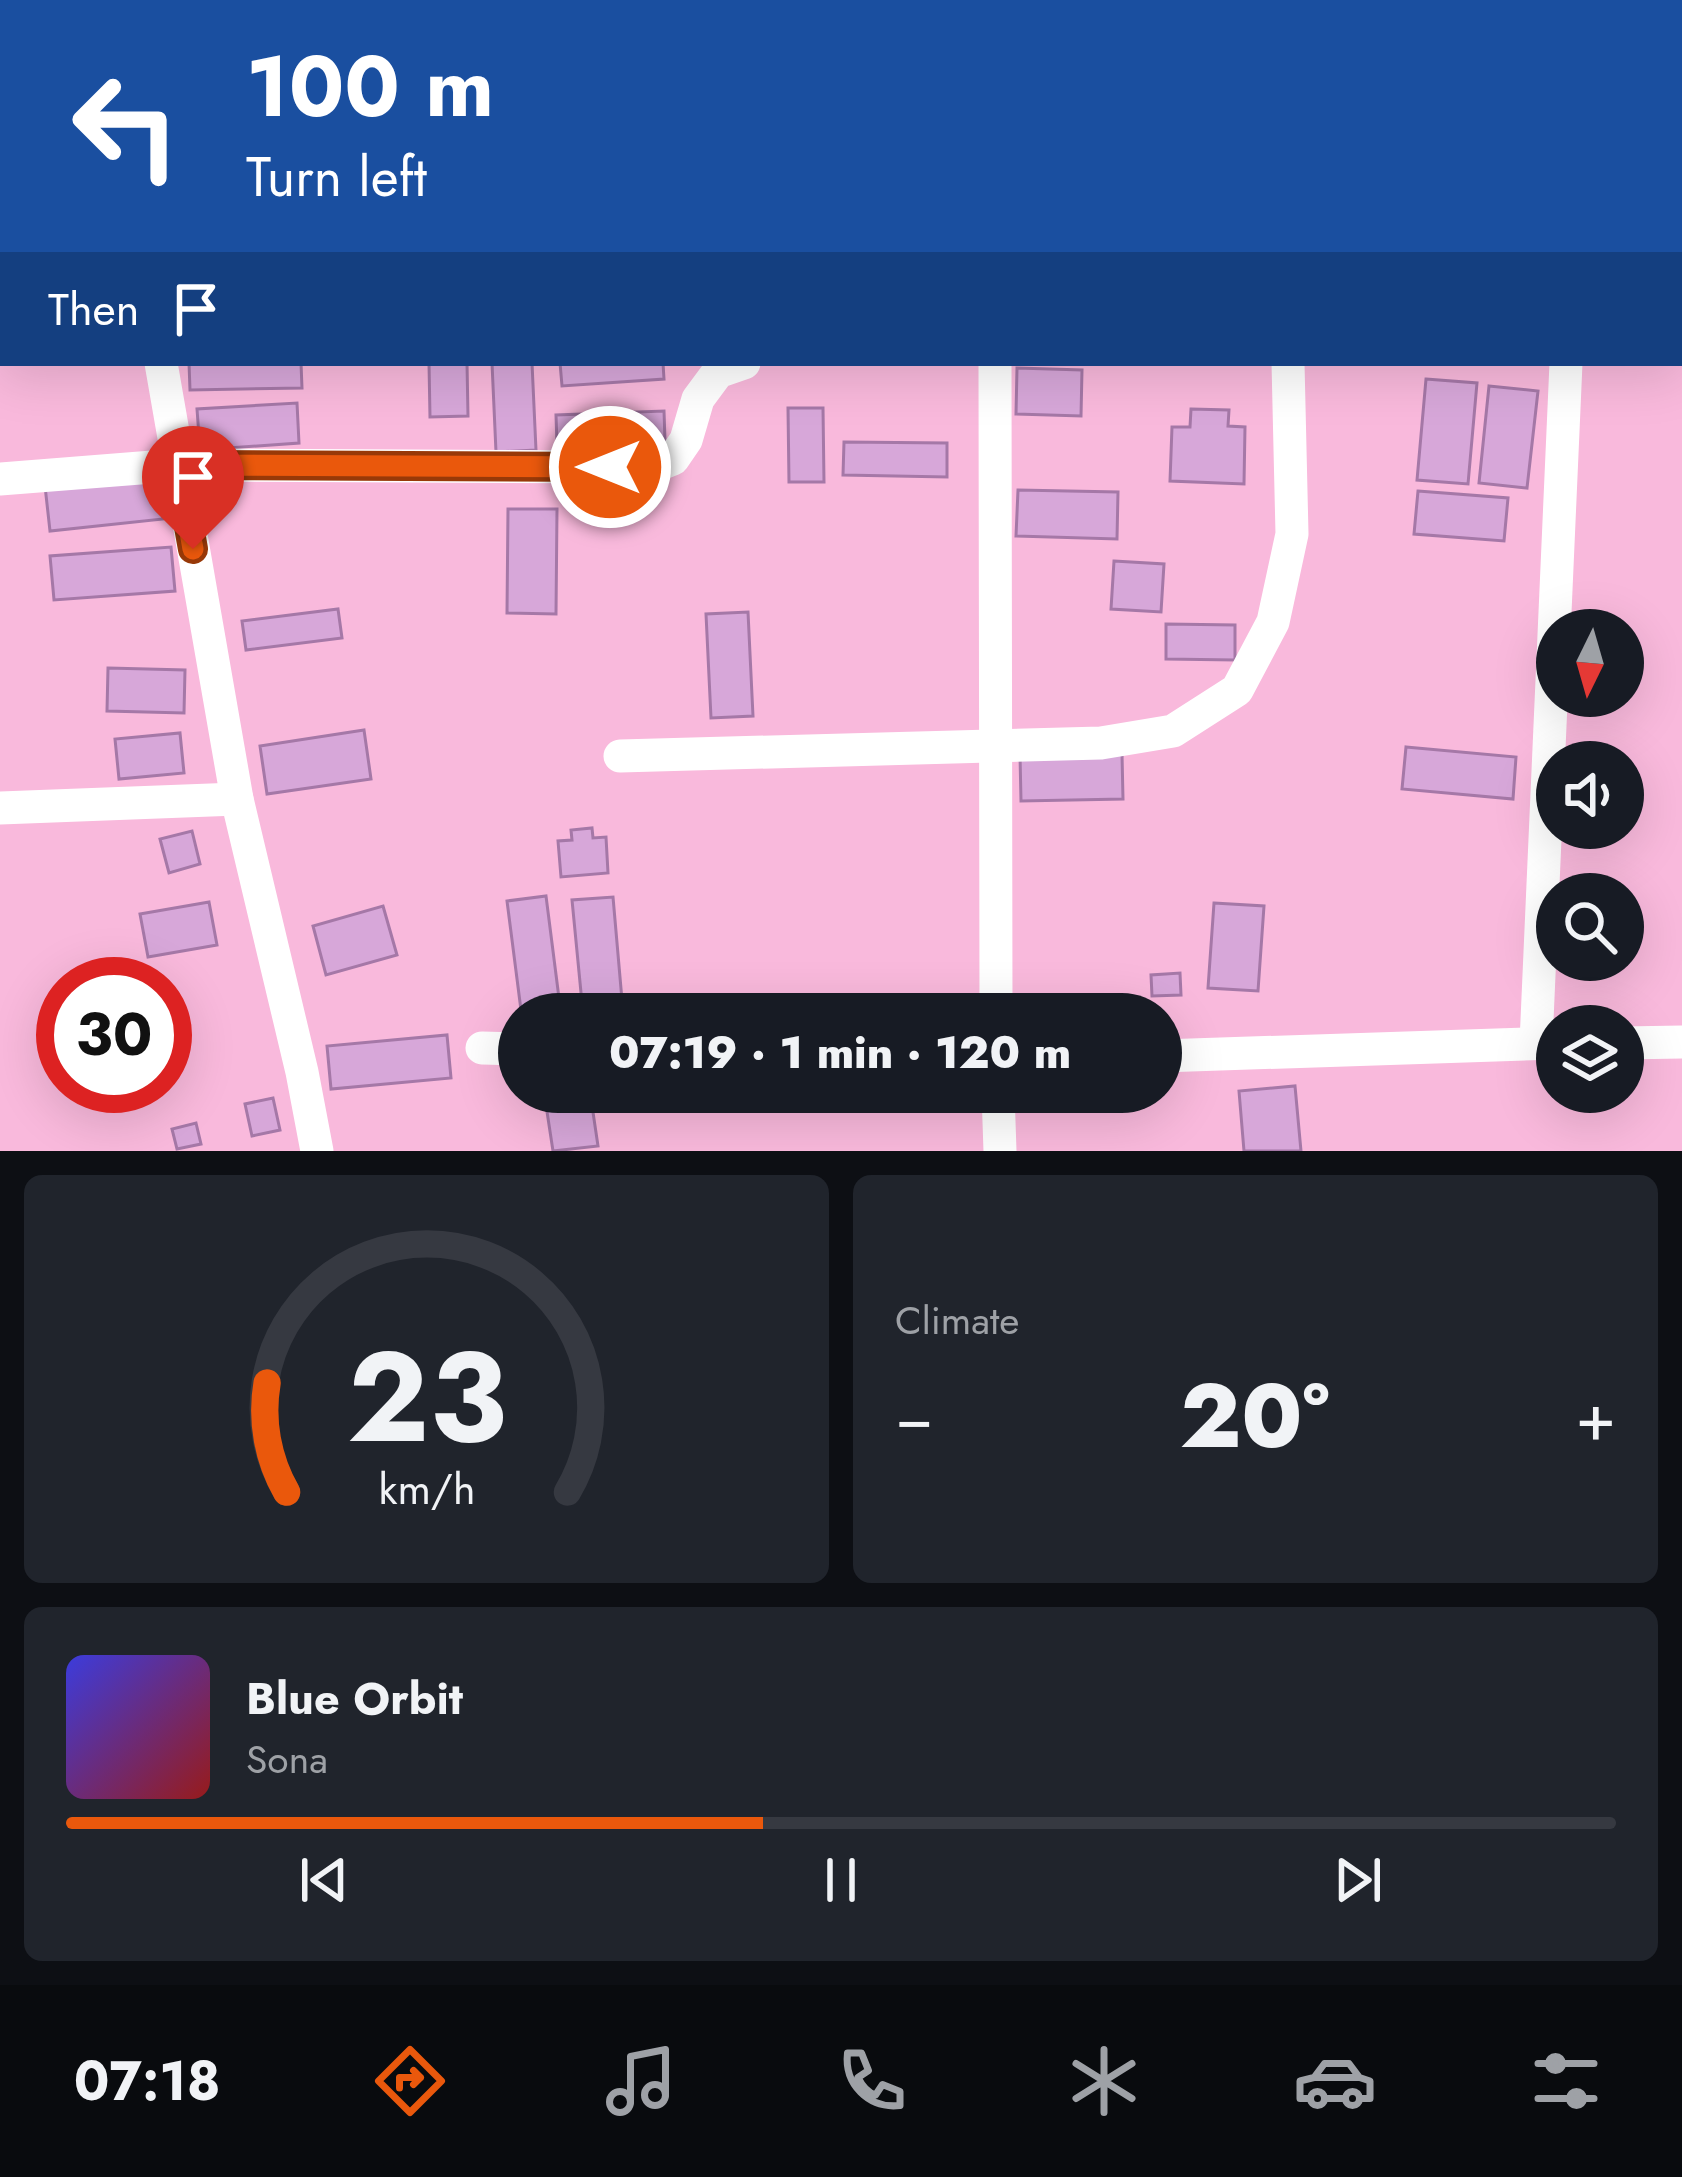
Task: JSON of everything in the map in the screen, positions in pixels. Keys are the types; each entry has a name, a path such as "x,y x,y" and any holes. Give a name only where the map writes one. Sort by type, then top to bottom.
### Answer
{"street":[{"path":"161,366 237,799 317,1151"},
{"path":"0,479 178,465 653,467 673,459 686,440 698,399 718,372 735,366"},
{"path":"995,366 996,993"},
{"path":"620,756 1101,742 1173,731 1237,690 1273,622 1292,534 1288,366"},
{"path":"1547,1005 1566,366"},
{"path":"0,808 237,799"},
{"path":"1644,1042 1682,1042"},
{"path":"1182,1055 1536,1043"},
{"path":"482,1048 498,1048"},
{"path":"999,1113 1000,1151"}],"building":[{"path":"189,366 301,366 302,388 190,390"},
{"path":"429,366 467,366 468,416 430,417"},
{"path":"492,366 532,366 536,450 496,452"},
{"path":"560,366 663,366 664,379 562,386"},
{"path":"1017,368 1082,370 1081,416 1016,414"},
{"path":"1426,379 1477,383 1468,484 1417,480"},
{"path":"1489,386 1538,391 1527,488 1479,483"},
{"path":"297,403 299,443 200,450 197,409"},
{"path":"788,408 823,408 824,482 789,482"},
{"path":"1191,409 1229,410 1228,426 1245,427 1244,484 1170,481 1172,427 1190,427"},
{"path":"664,411 665,441 557,445 556,415"},
{"path":"844,442 947,443 947,477 843,475"},
{"path":"157,474 163,519 50,531 45,486"},
{"path":"1018,490 1118,492 1117,539 1016,536"},
{"path":"1418,491 1508,498 1504,541 1414,534"},
{"path":"508,509 557,509 556,614 507,613"},
{"path":"171,547 175,591 54,600 50,556"},
{"path":"1114,561 1164,564 1161,612 1111,609"},
{"path":"338,609 342,638 246,650 242,621"},
{"path":"748,612 753,716 711,718 706,614"},
{"path":"1166,624 1235,625 1235,660 1166,659"},
{"path":"108,668 185,670 184,713 107,711"},
{"path":"364,730 371,779 267,794 260,746"},
{"path":"180,733 184,773 119,779 115,739"},
{"path":"1406,747 1516,757 1513,799 1402,789"},
{"path":"1122,754 1123,799 1021,801 1020,755"},
{"path":"592,828 593,838 606,837 608,873 561,877 558,841 572,840 571,830"},
{"path":"192,831 200,864 169,873 160,839"},
{"path":"546,896 558,993 519,993 507,901"},
{"path":"613,897 621,993 581,993 572,900"},
{"path":"209,902 217,945 148,957 140,914"},
{"path":"1214,903 1264,906 1258,991 1208,988"},
{"path":"383,906 397,955 326,975 313,926"},
{"path":"1180,973 1181,993 1152,993 1151,975"},
{"path":"447,1035 451,1078 331,1089 327,1046"},
{"path":"1295,1086 1301,1151 1244,1151 1239,1091"},
{"path":"273,1098 280,1130 252,1136 245,1104"},
{"path":"547,1113 593,1113 598,1146 553,1151"},
{"path":"196,1123 201,1144 177,1149 172,1129"}],"route":[{"path":"193,549 178,465 610,467"}]}
